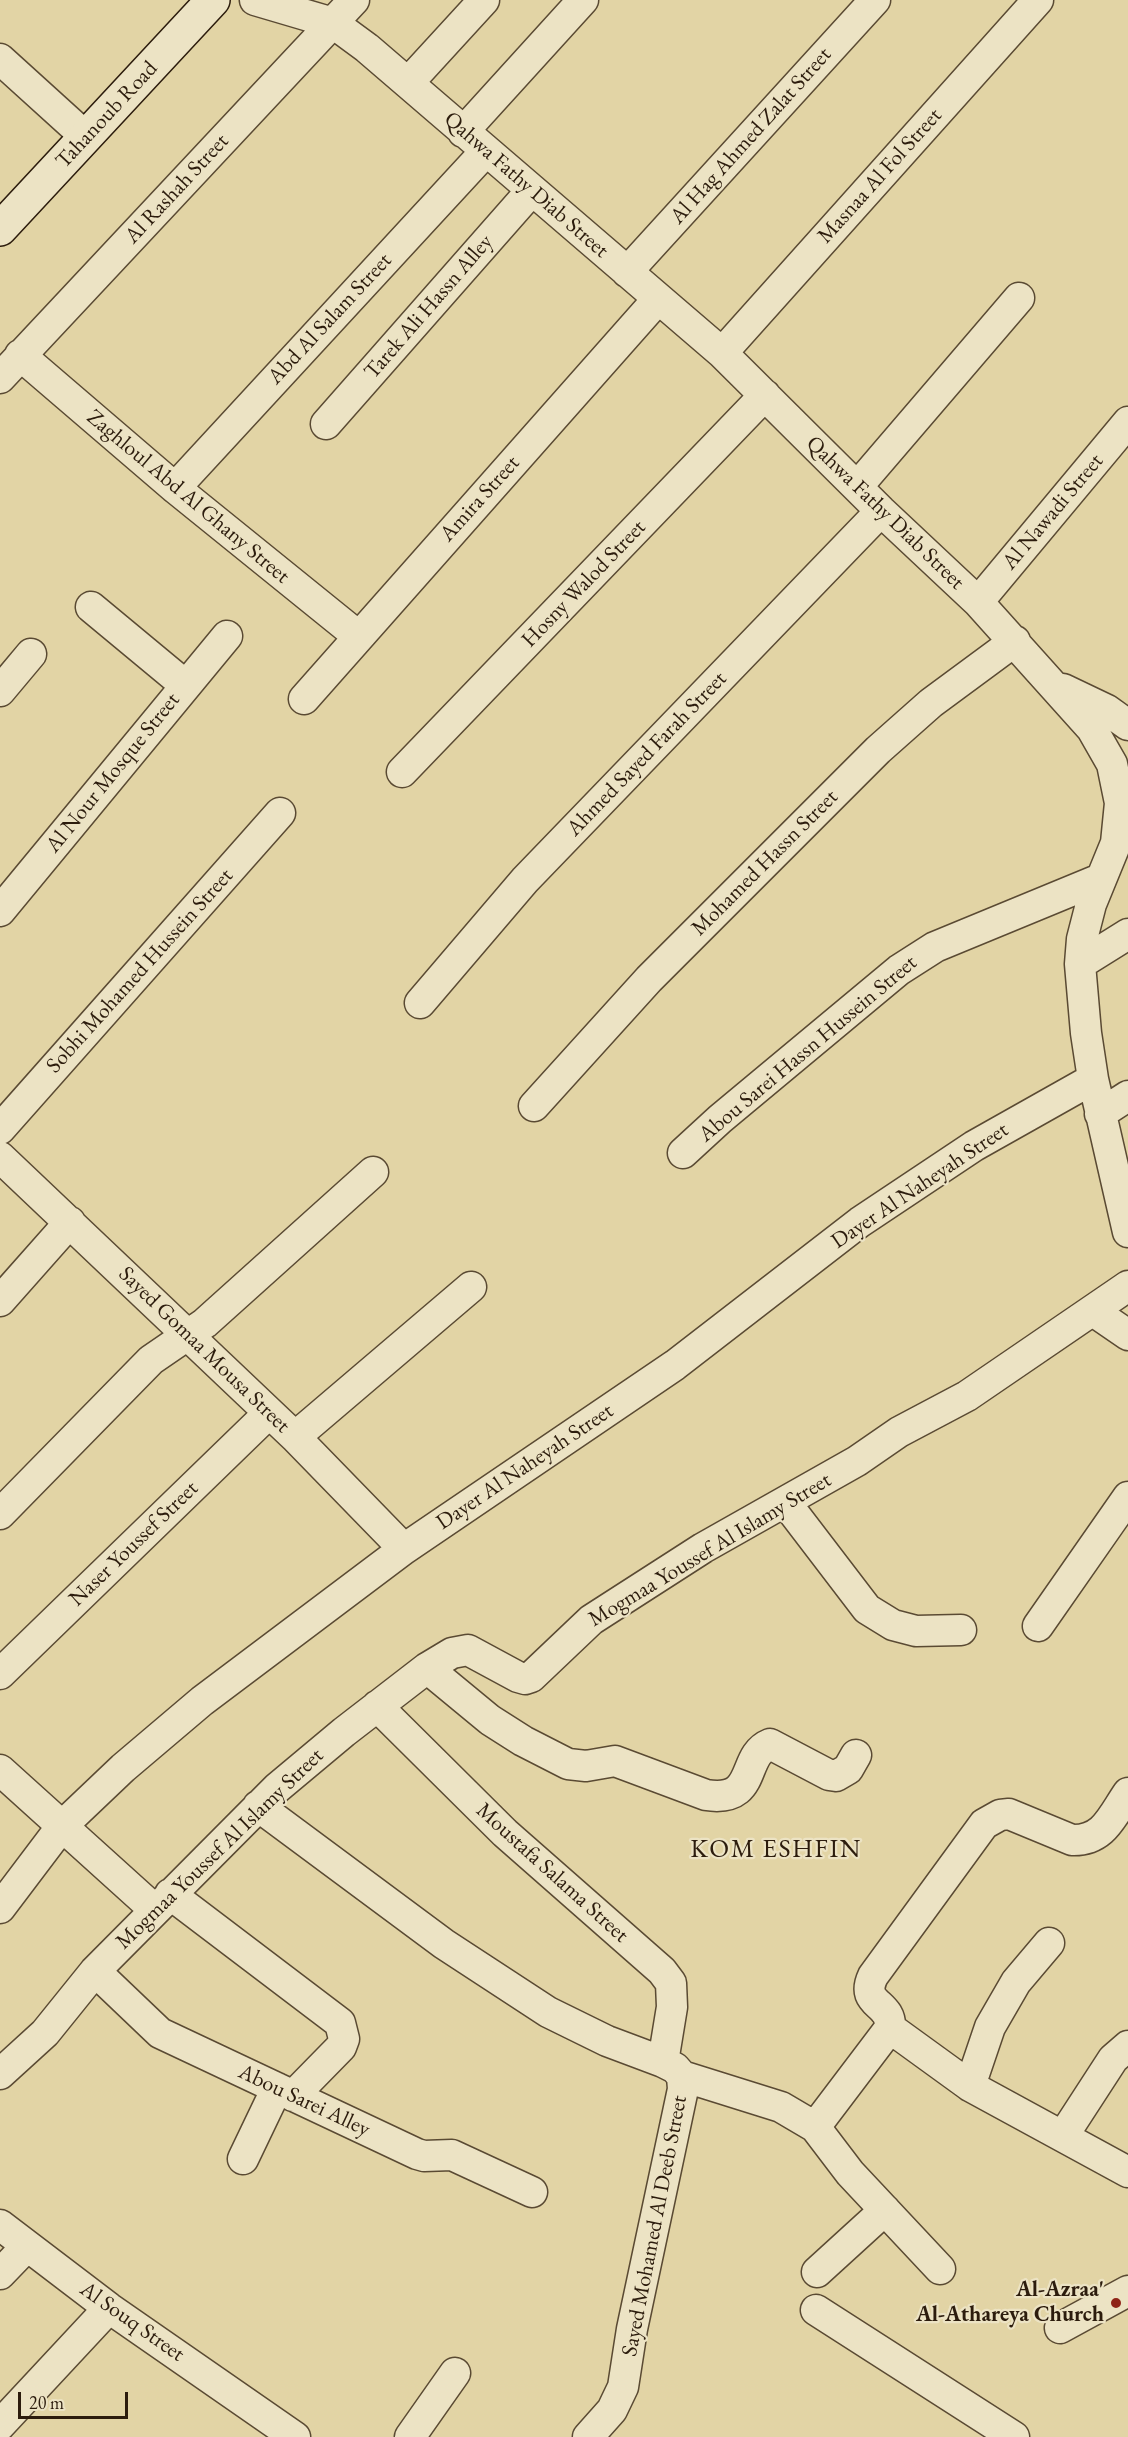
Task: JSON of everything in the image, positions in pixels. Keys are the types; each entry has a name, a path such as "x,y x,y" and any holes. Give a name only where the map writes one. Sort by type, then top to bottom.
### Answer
{"street":[{"name":"Tahanoub Road","path":"0,229 213,0"},
{"name":"Qahwa Fathy Diab Street","path":"255,0 333,23 367,48 722,353 881,511 978,602 1092,729 1112,764 1120,803 1116,843 1100,879 1082,939 1080,964 1093,1079 1128,1232"},
{"name":"Al Rashah Street","path":"0,378 354,0"},
{"path":"408,83 484,0"},
{"path":"464,132 583,0"},
{"name":"Al Hag Ahmed Zalat Street","path":"627,272 875,0"},
{"name":"Masnaa Al Fol Street","path":"722,353 1038,0"},
{"path":"0,59 87,137"},
{"name":"Abd Al Salam Street","path":"175,488 486,151"},
{"name":"Tarek Ali Hassn Alley","path":"326,424 532,190"},
{"path":"857,487 1019,298"},
{"name":"Amira Street","path":"304,699 658,299"},
{"name":"Zaghloul Abd Al Ghany Street","path":"20,355 175,488 358,636"},
{"name":"Hosny Walod Street","path":"402,772 765,395"},
{"name":"Al Nawadi Street","path":"978,602 1128,422"},
{"name":"Ahmed Sayed Farah Street","path":"420,1003 525,880 881,511"},
{"path":"91,607 185,685"},
{"name":"Al Nour Mosque Street","path":"0,911 226,636"},
{"name":"Mohamed Hassn Street","path":"534,1106 649,978 878,750 931,703 1015,641"},
{"path":"0,691 32,654"},
{"path":"1053,685 1107,710 1128,725"},
{"name":"Sobhi Mohamed Hussein Street","path":"0,1129 280,813"},
{"name":"Abou Sarei Hassn Hussein Street","path":"683,1153 729,1112 908,964 935,946 1100,879"},
{"path":"1080,964 1128,934"},
{"name":"Dayer Al Naheyah Street","path":"0,1908 62,1826 123,1768 202,1701 404,1550 675,1365 860,1222 974,1146 1093,1079"},
{"path":"1100,1114 1128,1096"},
{"name":"Sayed Gomaa Mousa Street","path":"0,1157 294,1437 404,1550"},
{"path":"0,1514 151,1360 205,1323 373,1172"},
{"path":"0,1301 70,1222"},
{"name":"Mogmaa Youssef Al Islamy Street","path":"0,2074 45,2033 95,1971 258,1806 344,1732 427,1668 453,1653 468,1650 519,1677 525,1679 531,1677 591,1620 703,1548 857,1461 899,1432 967,1396 1128,1286"},
{"path":"294,1437 471,1287"},
{"path":"1093,1311 1128,1335"},
{"name":"Naser Youssef Street","path":"0,1674 269,1413"},
{"path":"1038,1626 1128,1497"},
{"path":"786,1503 867,1609 892,1625 916,1631 962,1630"},
{"path":"427,1668 490,1720 523,1741 568,1764 586,1766 615,1761 706,1795 721,1797 735,1792 742,1785 759,1752 764,1746 770,1744 829,1775 836,1776 848,1769 855,1755"},
{"name":"Moustafa Salama Street","path":"377,1706 505,1833 662,1971 671,1983 672,2069"},
{"path":"1,1772 62,1826 163,1902 340,2023 344,2039 341,2047 285,2092 243,2159"},
{"path":"1128,1793 1103,1830 1094,1837 1083,1840 1072,1840 1009,1814 1000,1815 984,1824 873,1976 868,1991 870,1997 887,2013 890,2028 970,2086 1015,2113 1063,2136 1128,2172"},
{"name":"Sayed Mohamed Al Deeb Street","path":"258,1806 444,1944 548,2013 672,2069 683,2089 632,2329 623,2387 612,2410 588,2437"},
{"path":"970,2086 990,2027 1016,1982 1049,1942"},
{"name":"Abou Sarei Alley","path":"95,1971 159,2033 417,2154 452,2155 532,2192"},
{"path":"815,2127 890,2028"},
{"path":"1063,2136 1113,2059 1128,2046"},
{"path":"672,2069 781,2107 815,2127 850,2173 940,2269"},
{"path":"817,2272 885,2210"},
{"name":"Al Souq Street","path":"0,2225 109,2308 295,2437"},
{"path":"0,2274 27,2246"},
{"path":"1060,2328 1128,2291"},
{"path":"0,2425 109,2308"},
{"path":"816,2310 1014,2437"},
{"path":"410,2437 455,2373"}],"place":[{"name":"Al-Azraa' Al-Athareya Church","path":"1116,2303"}],"district":[{"name":"KOM ESHFIN","path":"776,1850"}]}
